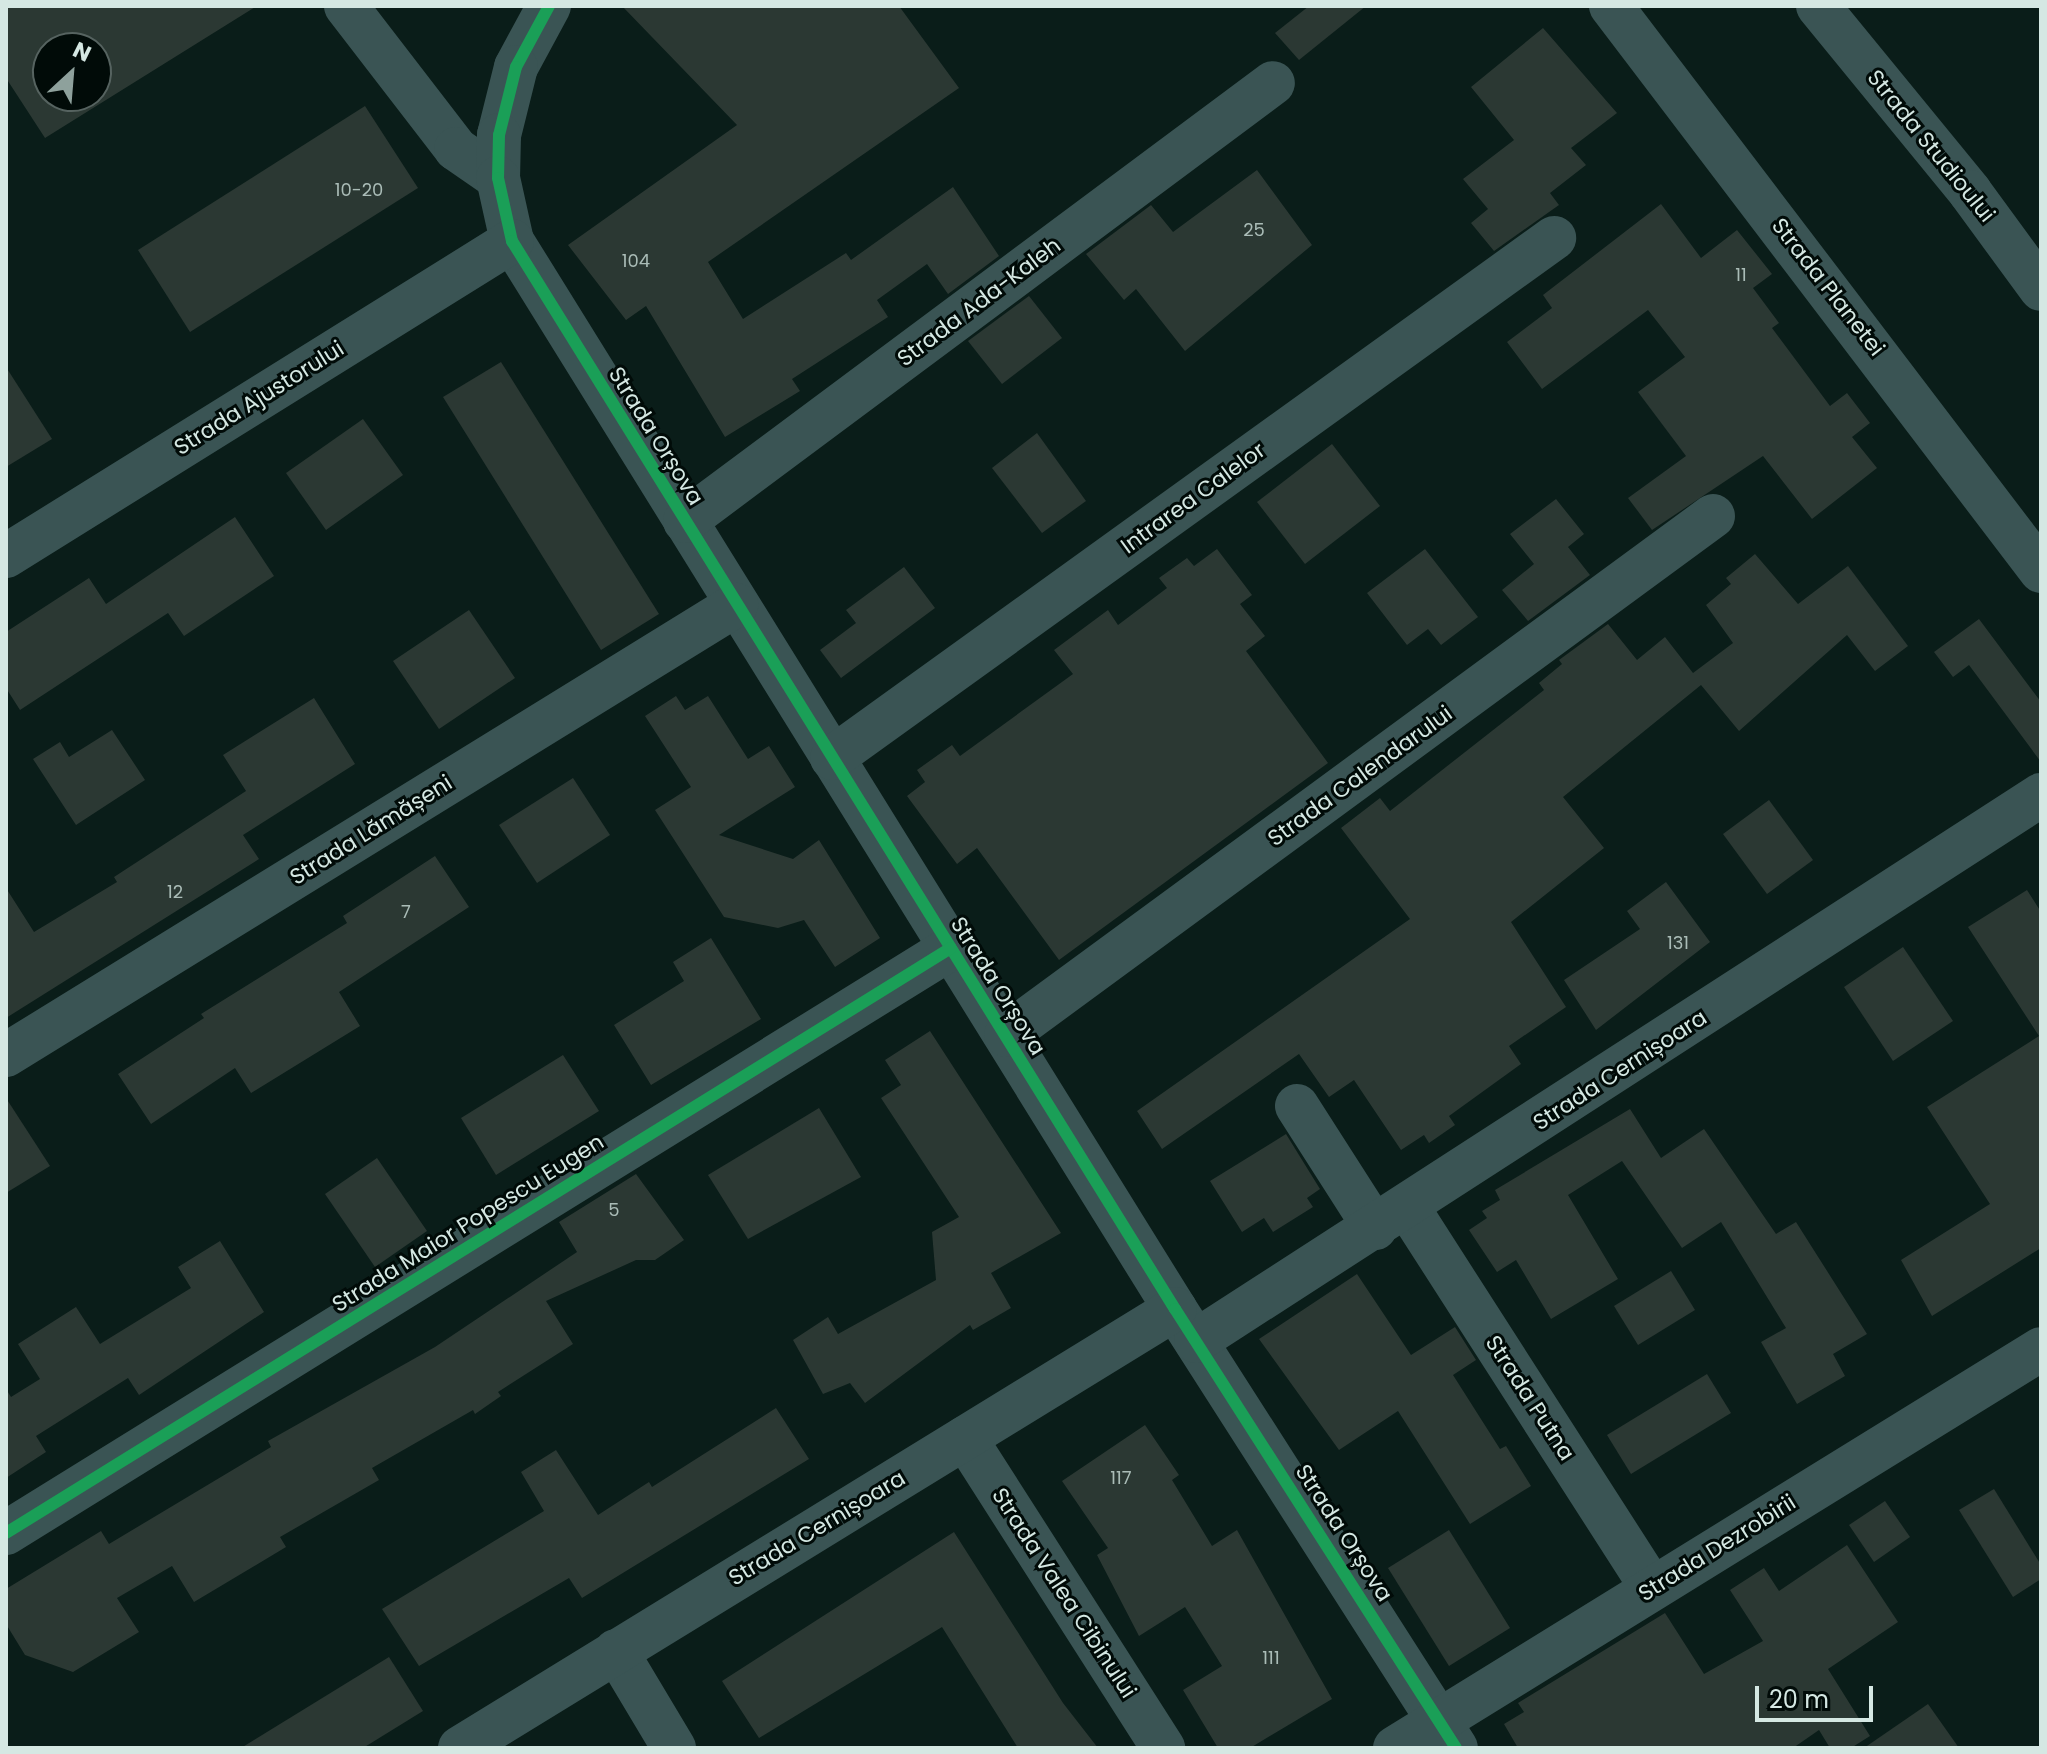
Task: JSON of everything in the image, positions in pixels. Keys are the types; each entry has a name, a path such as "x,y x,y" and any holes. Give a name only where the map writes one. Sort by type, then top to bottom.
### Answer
{"street":[{"path":"346,6 456,149 498,178"},
{"name":"Strada Orșova","path":"549,6 507,93 498,178 512,241 1185,1325 1447,1734"},
{"name":"Strada Planetei","path":"1611,6 2041,571"},
{"name":"Strada Studioului","path":"1818,6 1970,192 2041,289"},
{"name":"Strada Ada-Kaleh","path":"685,521 1273,83"},
{"name":"Intrarea Calelor","path":"832,758 1554,238"},
{"name":"Strada Ajustorului","path":"6,556 512,241"},
{"name":"Strada Calendarului","path":"1006,1035 1713,516"},
{"name":"Strada Lămășeni","path":"6,1055 736,605"},
{"name":"Strada Cernișoara","path":"460,1748 965,1438 1392,1218 2041,795"},
{"name":"Strada Maior Popescu Eugen","path":"6,1533 951,948"},
{"name":"Strada Putna","path":"1297,1106 1392,1218 1652,1588"},
{"name":"Strada Dezrobirii","path":"1395,1748 1447,1734 1652,1588 2041,1349"},
{"name":"Strada Valea Cibinului","path":"965,1438 1163,1748"},
{"path":"616,1651 674,1748"}],"building":[{"path":"6,6 257,6 112,96 112,32 32,32 32,112 87,112 45,138 6,78"},
{"path":"622,6 899,6 959,88 708,262 743,319 846,253 851,260 953,187 999,256 948,294 927,264 877,300 888,317 792,379 800,391 725,437 646,306 626,320 568,245 737,125"},
{"path":"1309,6 1366,6 1299,60 1275,33"},
{"path":"1543,28 1617,113 1571,148 1586,165 1550,193 1559,205 1494,251 1471,223 1488,209 1463,179 1514,140 1471,87"},
{"path":"365,106 418,188 190,332 138,250"},
{"path":"1257,170 1312,245 1185,351 1136,289 1124,300 1086,254 1151,205 1173,232"},
{"path":"1661,204 1701,258 1737,230 1772,274 1753,288 1779,323 1772,328 1830,406 1847,393 1870,423 1852,437 1877,468 1812,519 1763,456 1652,530 1628,498 1686,456 1638,392 1685,357 1648,310 1542,389 1507,342 1552,308 1543,295"},
{"path":"1029,296 1062,338 1002,384 968,341"},
{"path":"501,362 659,614 601,650 443,397"},
{"path":"6,367 52,439 6,467"},
{"path":"363,419 403,475 326,530 286,473"},
{"path":"1037,433 1086,501 1042,533 992,468"},
{"path":"1332,444 1380,506 1305,564 1257,502"},
{"path":"1556,499 1584,534 1568,547 1590,575 1528,621 1502,590 1534,564 1510,534"},
{"path":"235,517 274,576 184,636 168,613 20,710 6,688 6,632 89,578 106,604"},
{"path":"1217,549 1252,595 1240,604 1265,636 1246,651 1328,763 1059,960 977,848 957,864 907,796 925,782 917,770 952,745 960,756 1073,674 1054,650 1108,610 1118,625 1167,588 1159,578 1187,558 1194,566"},
{"path":"1425,549 1478,617 1441,645 1428,629 1407,645 1367,593"},
{"path":"1755,554 1798,604 1848,566 1908,646 1875,671 1847,635 1739,731 1701,685 1563,797 1604,848 1511,922 1566,1007 1509,1046 1521,1064 1449,1116 1455,1125 1429,1143 1424,1135 1401,1150 1354,1080 1329,1097 1299,1054 1162,1149 1137,1111 1410,919 1341,828 1380,798 1390,811 1544,690 1539,683 1562,664 1559,660 1608,624 1637,660 1665,637 1693,673 1733,643 1706,605 1731,584 1726,578"},
{"path":"904,567 935,608 841,678 820,650 856,623 846,610"},
{"path":"469,610 515,678 439,729 393,661"},
{"path":"1979,619 2041,702 2041,762 1969,665 1953,677 1934,652"},
{"path":"676,696 685,710 708,696 748,759 769,746 795,787 719,835 793,859 819,840 880,938 835,967 804,920 778,928 724,917 655,810 691,787 645,716"},
{"path":"314,698 355,764 243,835 259,859 6,1018 6,888 34,932 117,882 114,877 246,791 223,755"},
{"path":"112,730 145,780 76,825 33,759 60,742 69,757"},
{"path":"573,778 610,835 537,883 499,825"},
{"path":"1769,800 1813,860 1767,894 1723,834"},
{"path":"435,856 469,907 339,992 360,1026 251,1093 235,1068 151,1124 118,1074 204,1018 201,1014 347,923 343,916"},
{"path":"1666,882 1710,942 1596,1030 1564,980 1640,929 1627,911"},
{"path":"2027,890 2041,912 2041,1248 1932,1316 1901,1260 1990,1204 1927,1107 2039,1036 1968,927"},
{"path":"711,938 761,1019 651,1085 614,1025 684,981 673,962"},
{"path":"1903,947 1953,1021 1893,1061 1844,987"},
{"path":"930,1031 1061,1233 991,1273 1011,1308 973,1330 970,1325 865,1403 850,1383 823,1394 793,1340 828,1317 838,1334 936,1280 932,1232 959,1217 881,1098 901,1085 885,1060"},
{"path":"563,1055 599,1111 496,1175 461,1118"},
{"path":"6,1098 50,1166 6,1193"},
{"path":"819,1108 861,1177 748,1239 708,1175"},
{"path":"1630,1109 1661,1158 1704,1129 1776,1234 1796,1222 1867,1334 1833,1354 1845,1376 1797,1404 1761,1342 1786,1328 1721,1222 1682,1248 1622,1161 1568,1195 1618,1279 1551,1319 1516,1260 1497,1272 1469,1230 1487,1218 1482,1211 1500,1200 1495,1190"},
{"path":"1286,1134 1320,1189 1307,1198 1313,1207 1273,1232 1264,1218 1242,1232 1210,1181"},
{"path":"377,1158 427,1231 375,1267 325,1194"},
{"path":"636,1174 684,1240 655,1260 636,1260 546,1301 573,1344 498,1392 501,1396 475,1414 473,1410 372,1468 379,1480 280,1537 286,1547 194,1602 172,1566 117,1598 139,1632 73,1672 25,1655 6,1624 6,1589 101,1531 109,1544 271,1447 268,1441 435,1347 577,1252 559,1222"},
{"path":"220,1241 264,1312 139,1395 128,1378 36,1436 46,1452 6,1478 6,1389 11,1397 40,1379 18,1344 76,1307 100,1344 191,1288 178,1267"},
{"path":"1671,1271 1695,1310 1638,1345 1614,1306"},
{"path":"1357,1274 1411,1355 1455,1327 1476,1360 1453,1375 1500,1449 1506,1446 1531,1486 1470,1524 1398,1411 1339,1450 1259,1339"},
{"path":"1707,1374 1731,1413 1631,1474 1607,1435"},
{"path":"776,1408 809,1459 582,1598 569,1578 419,1666 382,1609 544,1511 521,1472 556,1450 598,1515 649,1482 652,1487"},
{"path":"1145,1425 1179,1475 1172,1480 1212,1546 1237,1530 1332,1699 1250,1748 1218,1748 1183,1690 1222,1666 1185,1607 1139,1636 1097,1555 1108,1548 1062,1481"},
{"path":"1994,1489 2041,1565 2041,1579 2013,1597 1959,1510"},
{"path":"1885,1501 1910,1537 1874,1562 1849,1525"},
{"path":"1449,1530 1510,1628 1449,1666 1388,1568"},
{"path":"954,1532 1063,1703 1098,1748 1018,1748 942,1627 759,1738 722,1681"},
{"path":"1847,1545 1898,1622 1828,1669 1870,1736 1851,1748 1830,1748 1819,1730 1793,1748 1518,1748 1504,1724 1524,1712 1518,1703 1665,1613 1704,1674 1763,1641 1730,1590 1764,1568 1779,1591"},
{"path":"389,1657 423,1711 363,1748 241,1748"},
{"path":"1928,1704 1959,1748 1864,1748"}],"cycle path":[{"path":"549,6 516,67 499,135 498,178 512,241 1175,1309 1456,1748"},
{"path":"6,1533 951,948"}]}
